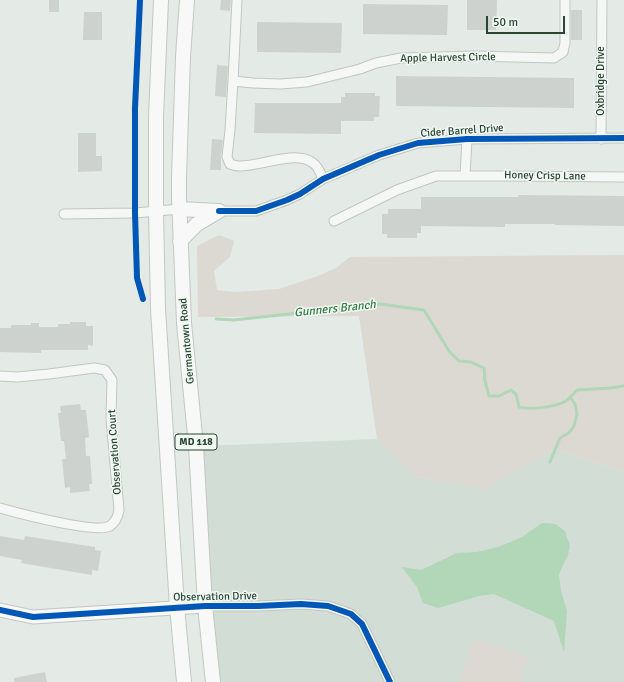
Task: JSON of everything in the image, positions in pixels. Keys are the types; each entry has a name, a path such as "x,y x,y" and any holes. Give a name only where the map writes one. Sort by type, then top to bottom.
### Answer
{"main road":[{"name":"MD 118","path":"161,0 156,117 158,309 177,607 184,682"},
{"name":"Germantown Road","path":"187,0 179,184 180,241 184,323 196,446 205,606 213,682"},
{"path":"180,209 219,211"},
{"path":"180,241 197,224 219,211"}],"street":[{"path":"237,0 230,130 227,157 230,164 238,166 251,165 292,157 304,158 314,163 323,179"},
{"name":"Apple Harvest Circle","path":"233,81 280,84 307,82 360,69 376,63 401,58 474,56 554,58 563,52 565,43 565,0"},
{"name":"Oxbridge Drive","path":"601,139 602,0"},
{"name":"Cider Barrel Drive","path":"219,211 256,210 287,200 300,194 323,179 379,155 418,143 467,139 624,138"},
{"path":"465,176 467,139"},
{"name":"Honey Crisp Lane","path":"334,221 397,190 436,176 624,178"},
{"path":"64,214 135,213 180,209"},
{"name":"Observation Court","path":"0,376 17,377 94,368 105,370 112,380 111,419 119,510 117,518 111,526 100,528 48,520 0,508"},
{"name":"Observation Drive","path":"0,610 33,617 177,607 301,604 328,606 351,614 362,624 390,682"}],"shaded area":[{"path":"219,235 234,241 230,257 214,271 217,290 236,292 279,289 318,276 336,268 350,257 624,255 624,472 555,449 484,489 417,477 377,439 359,316 198,317 197,246"},
{"path":"377,439 417,477 484,488 555,449 624,472 624,682 213,682 203,446"},
{"path":"542,523 555,524 565,531 570,546 568,555 559,575 561,591 567,611 564,652 554,621 494,594 479,596 438,608 423,603 417,587 402,567 421,570 457,553 477,552 501,546 522,537"},
{"path":"474,638 529,657 520,682 459,682"}],"building":[{"path":"49,0 59,0 59,12 49,12"},
{"path":"221,0 231,0 230,11 220,10"},
{"path":"467,0 497,0 496,30 467,30"},
{"path":"363,4 448,5 447,35 363,34"},
{"path":"571,10 582,10 582,40 571,40"},
{"path":"84,12 102,12 102,40 83,40"},
{"path":"257,22 342,23 341,53 257,52"},
{"path":"217,65 228,66 226,97 215,96"},
{"path":"396,76 574,78 574,108 396,106"},
{"path":"345,93 375,93 375,96 380,96 379,117 374,117 374,121 341,121 341,134 254,133 255,103 341,103 341,97 345,97"},
{"path":"78,133 96,133 96,156 102,156 102,171 78,172"},
{"path":"212,139 223,140 221,170 210,170"},
{"path":"518,195 624,196 624,226 505,224 505,227 421,226 421,233 417,233 417,238 387,238 387,234 382,234 382,214 388,214 388,209 421,209 421,197 518,197"},
{"path":"70,322 86,322 86,326 93,326 93,346 88,345 88,350 41,350 41,353 0,352 0,328 11,328 11,325 31,325 31,323 39,323 39,327 58,327 58,324 70,324"},
{"path":"80,404 81,410 86,410 89,437 85,438 86,456 90,456 92,484 89,484 90,491 70,493 70,487 65,488 62,459 66,459 64,441 61,441 58,413 61,413 60,406"},
{"path":"0,536 24,540 25,536 95,547 95,550 101,551 98,571 92,570 92,575 21,563 22,560 0,556"},
{"path":"45,672 47,682 14,682 14,678"}],"waterway":[{"name":"Gunners Branch","path":"216,319 234,320 380,304 424,310 449,351 459,361 471,362 484,368 485,381 489,396 499,396 511,390 516,394 519,407 536,408 562,403 577,390 624,386"},
{"path":"550,462 560,438 569,433 574,426 577,414 575,404 570,397"}],"cycle path":[{"path":"140,0 135,108 135,213 137,278 143,299"},
{"path":"219,211 256,211 287,200 300,194 323,179 379,155 418,143 467,139 624,138"},
{"path":"0,610 33,617 205,606 301,604 328,606 351,614 362,624 390,682"}]}
